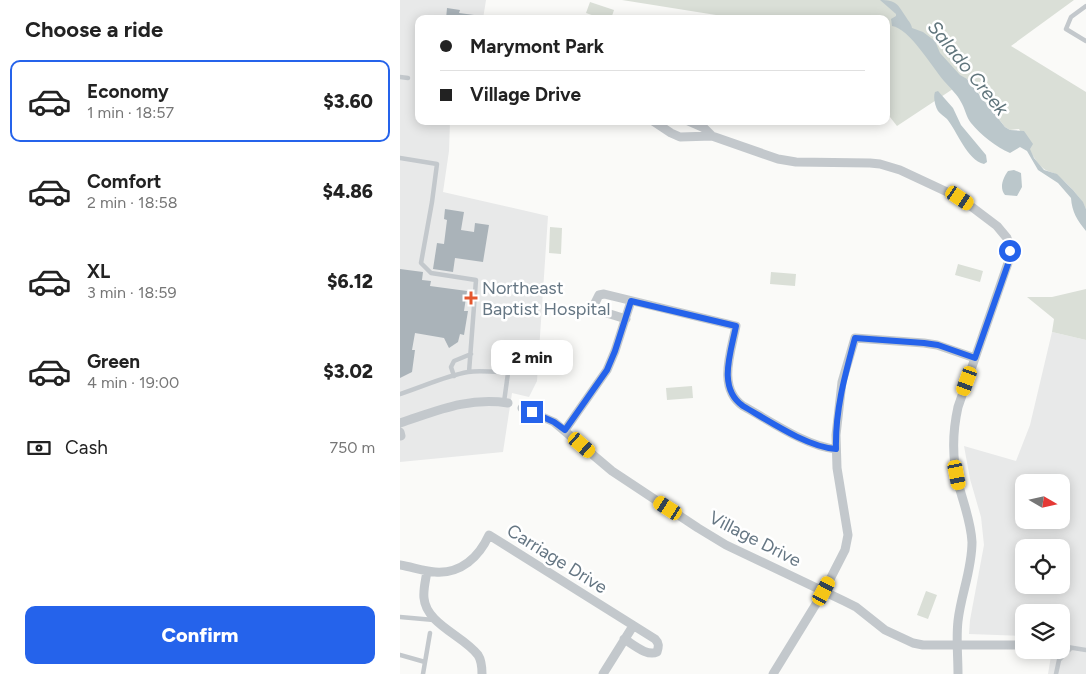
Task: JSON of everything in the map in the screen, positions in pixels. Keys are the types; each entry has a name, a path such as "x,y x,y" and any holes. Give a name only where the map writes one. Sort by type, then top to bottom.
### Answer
{"street":[{"path":"659,125 680,137 712,136 787,161 870,163 885,166 960,198 997,226 1007,238 1010,246 1008,264 958,407 953,442 953,456 972,540 970,567 958,621 958,674"},
{"path":"697,125 704,128 712,136"},
{"path":"626,319 596,310 595,303 599,295 604,294 736,326 728,376 729,388 734,398 743,406 811,443 824,448 836,449"},
{"path":"565,430 607,370 631,301"},
{"path":"773,674 824,591 845,550 848,535 837,468 836,449 842,382 855,338 938,345 975,358"},
{"path":"400,423 459,403 480,401 506,403"},
{"name":"Village Drive","path":"522,408 542,415 565,430 612,471 698,528 726,545 856,607 885,630 903,640 923,646 1015,645"},
{"name":"Carriage Drive","path":"400,565 427,571 450,571 466,565 479,553 489,534 633,626 655,638 658,643 657,652 653,654 648,653 624,639"},
{"path":"427,571 423,597 428,612 478,656 482,666 482,674"},
{"path":"603,674 633,626"}],"lane":[{"path":"1086,6 1071,17 1066,29 1086,41"},
{"path":"400,77 408,78"},
{"path":"400,158 437,164 432,202 420,263 431,273 476,280 469,372"},
{"path":"454,376 451,367 454,361 471,354"},
{"path":"400,394 469,372 508,373 506,403"},
{"path":"400,617 436,620"},
{"path":"423,674 430,633"},
{"path":"1056,674 1059,660 1071,648 1086,650"},
{"path":"400,655 425,662"}],"shaded area":[{"name":"Northeast Baptist Hospital","path":"400,0 486,0 484,15 415,15 415,125 450,125 449,151 443,192 548,216 537,381 529,397 512,393 503,452 400,462"},
{"path":"622,0 1074,0 1011,46 1086,92 1086,209 1078,195 1066,183 1040,165 1033,156 1019,129 1010,130 1005,127 968,79 897,126 890,117 890,15 716,15"},
{"path":"880,0 894,2 910,22 912,28 923,32 935,41 940,53 960,75 967,79 1005,127 1010,130 1024,131 1033,144 1030,149 1034,158 1044,170 1057,174 1083,202 1086,209 1086,231 1072,208 1071,198 1058,183 1038,170 1027,151 1020,147 1010,153 994,144 969,121 958,96 913,41 899,28 892,26 891,19 896,14"},
{"path":"590,2 614,10 612,15 592,15 586,13"},
{"path":"938,91 953,108 961,125 986,155 987,162 984,164 972,157 951,124 938,111 934,96 935,92"},
{"path":"1014,170 1021,173 1022,187 1017,196 1005,195 1002,189 1003,180 1008,171"},
{"path":"550,227 562,228 561,254 549,253"},
{"path":"958,264 983,271 980,282 955,275"},
{"path":"771,272 796,274 795,286 770,284"},
{"path":"1086,289 1086,340 1052,332 1054,319 1027,297 1052,297"},
{"path":"1052,332 1086,340 1086,674 1048,674 1050,659 1070,659 1070,604 1015,604 1015,636 969,634 984,545 981,517 970,479 964,446 1016,461 1030,425"},
{"path":"692,386 693,398 667,400 666,388"},
{"path":"926,591 937,595 928,619 917,615"}],"building":[{"path":"447,8 460,10 459,13 474,15 446,15"},
{"path":"445,209 464,212 461,230 474,232 475,223 489,225 483,262 455,258 453,272 433,269 437,243 444,244 447,220 444,219"},
{"path":"400,269 423,272 422,280 431,281 430,286 467,291 464,311 468,311 464,335 460,334 458,342 449,348 444,338 415,333 412,350 415,350 412,372 400,378"}],"place":[{"name":"Northeast Baptist Hospital","path":"471,298"}],"route":[{"path":"532,412 542,415 565,430 607,370 631,301 736,326 728,370 730,394 743,406 811,443 824,448 836,449 842,382 855,338 938,345 975,358 1008,264 1010,251"}],"water label":[{"name":"Salado Creek","path":"968,68"}]}
